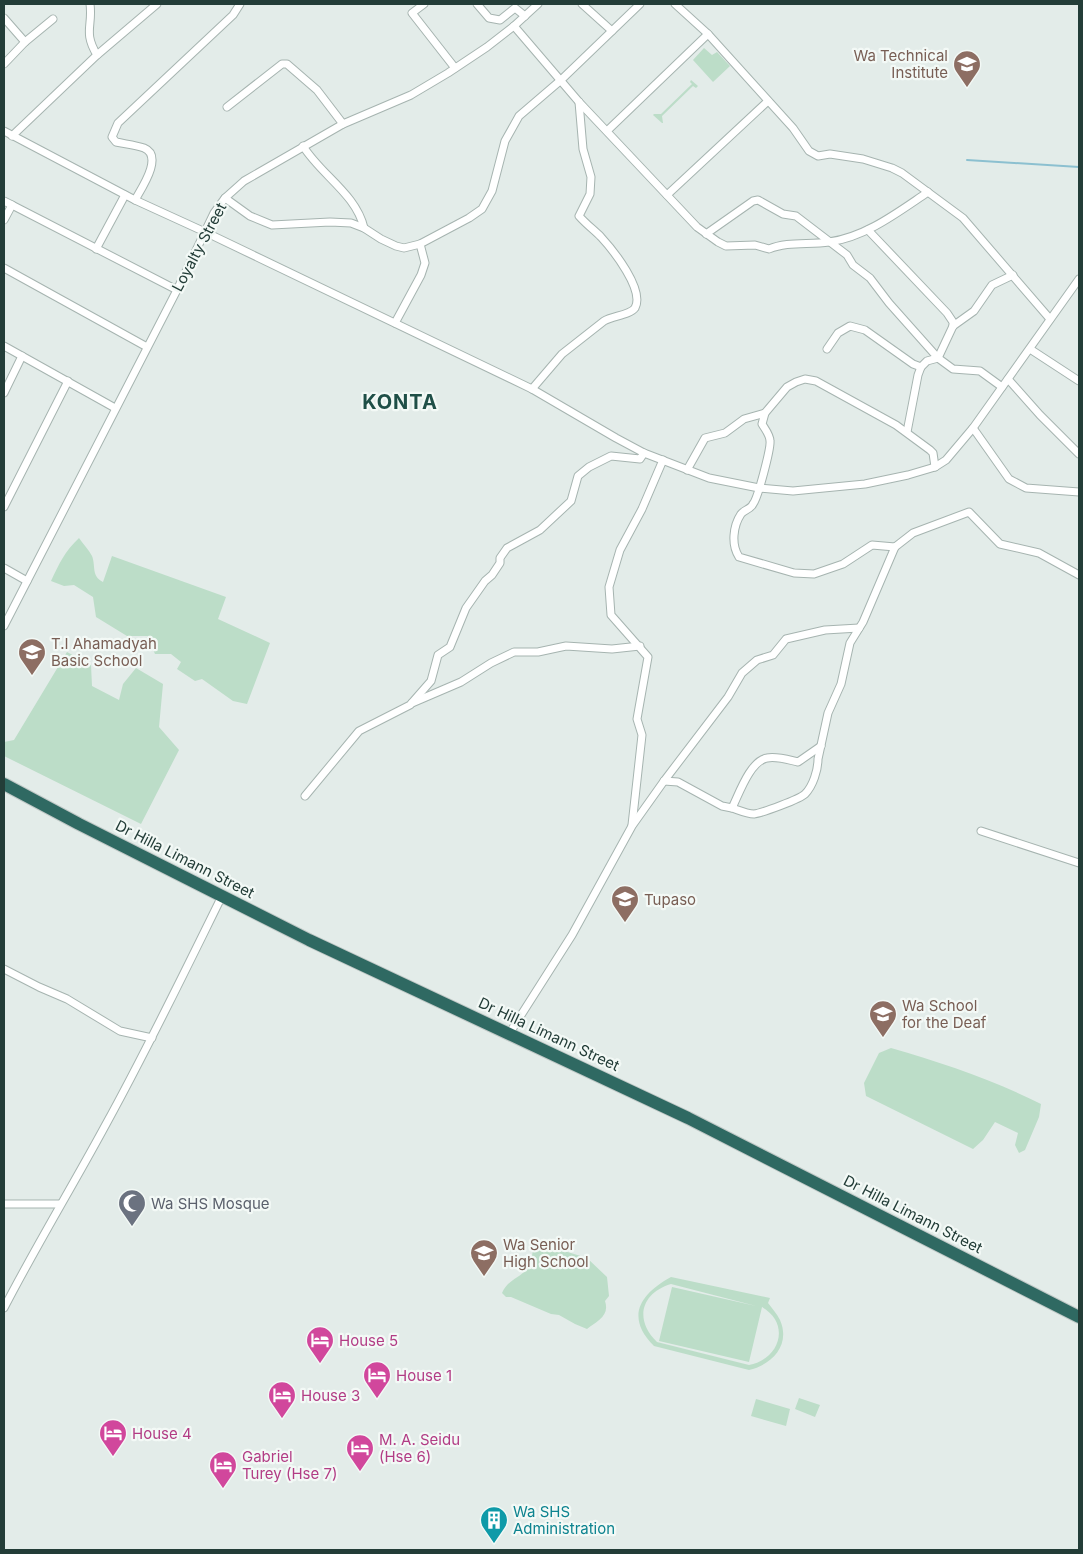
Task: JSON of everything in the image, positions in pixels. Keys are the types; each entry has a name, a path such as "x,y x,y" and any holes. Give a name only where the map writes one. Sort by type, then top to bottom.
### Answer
{"highway":[{"name":"Dr Hilla Limann Street","path":"4,784 309,940 688,1118 1079,1317"}],"street":[{"path":"90,4 91,12 88,34 92,46 98,55"},
{"path":"12,136 98,55 157,4"},
{"path":"135,200 152,168 152,160 150,152 145,148 116,142 112,137 118,123 233,15 240,4"},
{"path":"424,4 412,13 455,68"},
{"path":"477,4 489,18 500,20 515,8 525,16"},
{"name":"Loyalty Street","path":"4,626 177,290 214,213 225,198 244,181 303,146 343,124 411,94 455,68 487,47 538,4"},
{"path":"582,4 612,31"},
{"path":"225,198 250,216 272,226 330,222 351,223 396,246 404,248 420,244 482,209 492,191 505,141 519,116 561,80 640,4"},
{"path":"675,4 708,34 793,128 809,151 818,156 830,154 863,159 902,173 963,218 1050,319"},
{"path":"4,18 25,42"},
{"path":"4,64 25,42 52,19"},
{"path":"514,26 579,102 692,222 706,234 726,246 755,245 769,250 777,246 831,242 868,230 928,192"},
{"path":"607,131 708,34"},
{"path":"227,107 282,64 287,64 317,90 343,124"},
{"path":"667,196 768,101"},
{"path":"532,389 562,354 610,317 629,313 635,308 638,299 630,276 601,237 579,216 590,194 591,177 583,148 579,102"},
{"path":"4,131 135,200 532,389 644,453 709,478 759,488 793,491 865,484 908,475 935,467 946,460 973,428 1030,350 1050,319 1076,289 1079,279"},
{"path":"303,146 310,157 354,204 362,219 364,228"},
{"path":"96,249 125,195"},
{"path":"706,234 753,201 758,200 783,214 796,216 831,242 847,256 853,265 870,278 889,304 938,358 953,369 980,371 1002,387"},
{"path":"4,201 177,290"},
{"path":"4,220 12,205"},
{"path":"868,230 947,313 953,322 953,326"},
{"path":"395,323 421,275 425,263 420,244"},
{"path":"4,268 147,347"},
{"path":"906,432 921,367 927,361 938,358 953,326 974,311 992,285 1013,275"},
{"path":"827,349 838,333 850,326 865,330 913,364 921,367"},
{"path":"4,346 115,408"},
{"path":"1030,350 1079,381"},
{"path":"4,393 22,356"},
{"path":"1008,379 1040,415 1079,454"},
{"path":"4,507 68,381"},
{"path":"895,548 872,545 843,564 814,574 794,573 739,557 734,550 734,532 742,513 753,506 770,442 762,424 765,413 787,387 796,382 816,381 853,403 889,420 906,432 932,453 935,467"},
{"path":"687,470 705,438 725,433 744,419 765,413"},
{"path":"973,428 1009,479 1026,488 1079,492"},
{"path":"410,705 431,681 438,655 450,647 466,608 485,581 492,575 507,548 540,530 571,501 578,476 589,467 611,456 640,459 644,453"},
{"path":"632,826 642,735 636,718 648,657 611,615 609,587 620,550 642,509 663,460"},
{"path":"664,781 678,782 722,806 753,814 804,795 812,783 818,766 828,713 842,678 850,644 863,622 895,548 913,533 969,512 1000,544 1039,553 1079,575"},
{"path":"4,568 27,581"},
{"path":"509,1034 572,934 632,826 728,697 742,674 757,660 773,655 786,639 825,630 858,628"},
{"path":"304,796 360,731 410,705 461,682 491,663 514,652 538,652 566,646 612,649 640,646"},
{"path":"732,808 752,767 766,758 787,759 798,762 821,746"},
{"path":"981,831 1079,864"},
{"path":"4,1308 34,1250 104,1128 152,1038 222,896"},
{"path":"4,969 67,1000 120,1031 152,1038"},
{"path":"4,1204 60,1204"}],"green space":[{"path":"704,48 712,55 717,52 730,66 713,82 693,60"},
{"path":"691,80 698,86 696,88 693,86 662,116 662,123 653,115 661,114 692,84"},
{"path":"79,538 92,556 97,577 103,582 112,556 226,597 218,619 270,643 247,704 233,701 202,679 195,681 177,669 181,662 171,654 155,654 147,636 127,636 96,617 93,597 74,585 64,586 51,581 66,553"},
{"path":"67,652 91,665 92,686 119,700 123,684 136,668 163,684 159,727 179,750 141,824 4,756 4,742 14,740"},
{"path":"891,1048 968,1073 1005,1087 1041,1104 1039,1117 1025,1150 1019,1153 1015,1145 1018,1133 995,1122 983,1140 973,1149 866,1096 864,1083 879,1053"},
{"path":"545,1245 587,1258 607,1277 609,1296 605,1301 606,1311 602,1318 587,1329 559,1315 551,1314 511,1297 506,1297 502,1293 510,1282 528,1267 533,1249"},
{"path":"671,1277 770,1298 768,1303 779,1318 783,1329 781,1345 772,1359 749,1370 654,1346 645,1335 638,1316 644,1299 660,1284","holes":["671,1284 756,1306 672,1287 659,1341 749,1362 762,1307 777,1322 778,1340 768,1356 749,1365 657,1342 645,1325 643,1316 647,1301 653,1294"]},
{"path":"799,1398 820,1405 815,1417 795,1409"},
{"path":"756,1399 790,1409 786,1426 751,1416"}],"waterway":[{"path":"967,160 1079,167"}],"place":[{"name":"Wa Technical Institute","path":"967,88"},
{"name":"T.I Ahamadyah Basic School","path":"32,676"},
{"name":"Tupaso","path":"625,923"},
{"name":"Wa School for the Deaf","path":"883,1038"},
{"name":"Wa SHS Mosque","path":"132,1227"},
{"name":"Wa Senior High School","path":"484,1277"},
{"name":"House 5","path":"320,1364"},
{"name":"House 1","path":"377,1399"},
{"name":"House 3","path":"282,1419"},
{"name":"House 4","path":"113,1457"},
{"name":"M. A. Seidu (Hse 6)","path":"360,1472"},
{"name":"Gabriel Turey (Hse 7)","path":"223,1489"},
{"name":"Wa SHS Administration","path":"494,1544"}],"district":[{"name":"KONTA","path":"400,402"}]}
